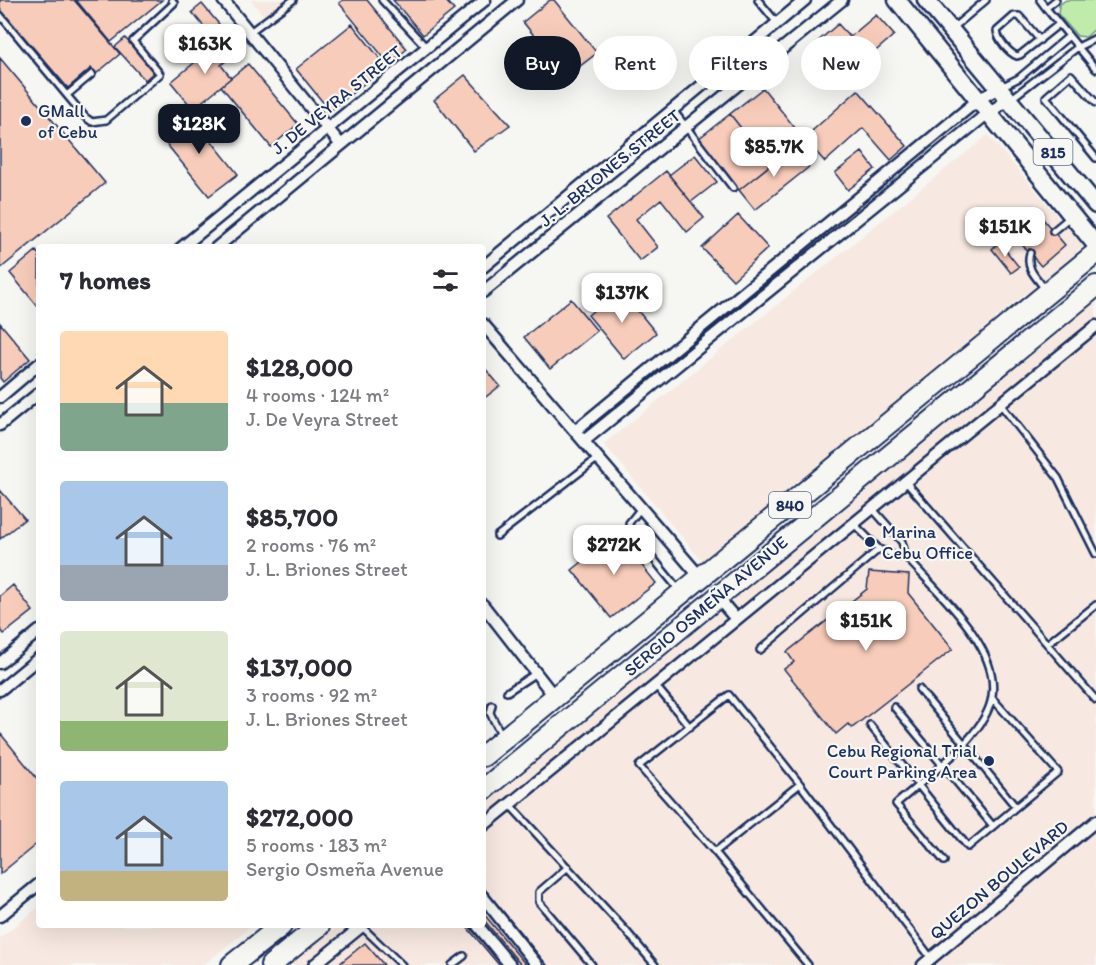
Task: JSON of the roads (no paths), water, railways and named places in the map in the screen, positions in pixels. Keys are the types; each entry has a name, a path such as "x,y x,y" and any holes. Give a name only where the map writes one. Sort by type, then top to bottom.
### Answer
{"highway":[{"name":"SERGIO OSMEÑA AVENUE","path":"486,753 1096,253"},
{"name":"SERGIO OSMEÑA AVENUE","path":"486,788 1096,286"},
{"path":"232,965 278,928"},
{"path":"271,965 317,928"}],"main road":[{"name":"815","path":"897,0 1096,245"},
{"name":"815","path":"933,4 1096,205"}],"street":[{"path":"223,0 341,145"},
{"name":"J. DE VEYRA STREET","path":"186,244 485,0"},
{"name":"J. DE VEYRA STREET","path":"221,244 517,0"},
{"name":"J. L. BRIONES STREET","path":"486,265 805,0"},
{"name":"J. L. BRIONES STREET","path":"486,290 842,0"},
{"path":"575,431 756,282 983,107 1005,93"},
{"path":"584,441 766,294 983,107 1005,93"},
{"path":"756,282 766,294"},
{"path":"486,824 1096,326"},
{"path":"486,327 701,578"},
{"path":"0,397 36,367"},
{"path":"0,425 36,395"},
{"path":"717,597 736,619"},
{"path":"486,609 554,696"},
{"path":"0,663 36,633"},
{"path":"0,690 36,660"},
{"name":"QUEZON BOULEVARD","path":"927,962 1096,821"},
{"path":"0,916 36,886"},
{"path":"486,901 537,965"},
{"path":"314,965 360,928"},
{"path":"480,928 510,965"}],"lane":[{"path":"0,15 85,117 92,122 106,120 160,74 133,41 174,3 172,0"},
{"path":"250,32 293,0"},
{"path":"382,0 427,48"},
{"path":"758,0 777,23"},
{"path":"951,29 986,0"},
{"path":"1040,0 1096,69"},
{"path":"1046,8 1056,0"},
{"path":"1040,40 1019,16 1014,16 997,32 1015,56 1020,55 1040,40 1059,24"},
{"path":"1005,93 1019,78 1069,36"},
{"path":"1005,93 1029,87 1078,47 1096,38"},
{"path":"67,95 92,74"},
{"path":"1096,103 1071,75 1046,97 1096,158"},
{"path":"673,110 733,188"},
{"path":"1053,231 1072,216"},
{"path":"1030,253 1028,259 1030,269 1048,292"},
{"path":"1000,403 1058,478 1096,554"},
{"path":"497,537 598,458"},
{"path":"904,481 1096,700"},
{"path":"640,508 629,523 630,530 682,593"},
{"path":"872,508 902,542 906,557 978,640 993,674 992,698 982,721 964,744 896,804 944,861"},
{"path":"854,523 879,549 898,557 906,557"},
{"path":"760,650 879,549"},
{"path":"1047,644 1096,606"},
{"path":"507,692 536,673"},
{"path":"655,685 690,727"},
{"path":"920,689 1015,806"},
{"path":"808,965 715,852 639,766 729,695 800,784 927,962"},
{"path":"870,725 968,847 1058,772 992,698"},
{"path":"492,705 490,713 504,738"},
{"path":"894,707 993,825"},
{"path":"715,852 800,784"},
{"path":"510,805 655,965"},
{"path":"568,867 538,892 539,902 592,965"},
{"path":"364,928 402,965"},
{"path":"452,965 464,956"}],"place":[{"name":"GMall of Cebu","path":"26,121"},
{"name":"Marina Cebu Office","path":"870,542"},
{"name":"Cebu Regional Trial Court Parking Area","path":"989,761"}]}
